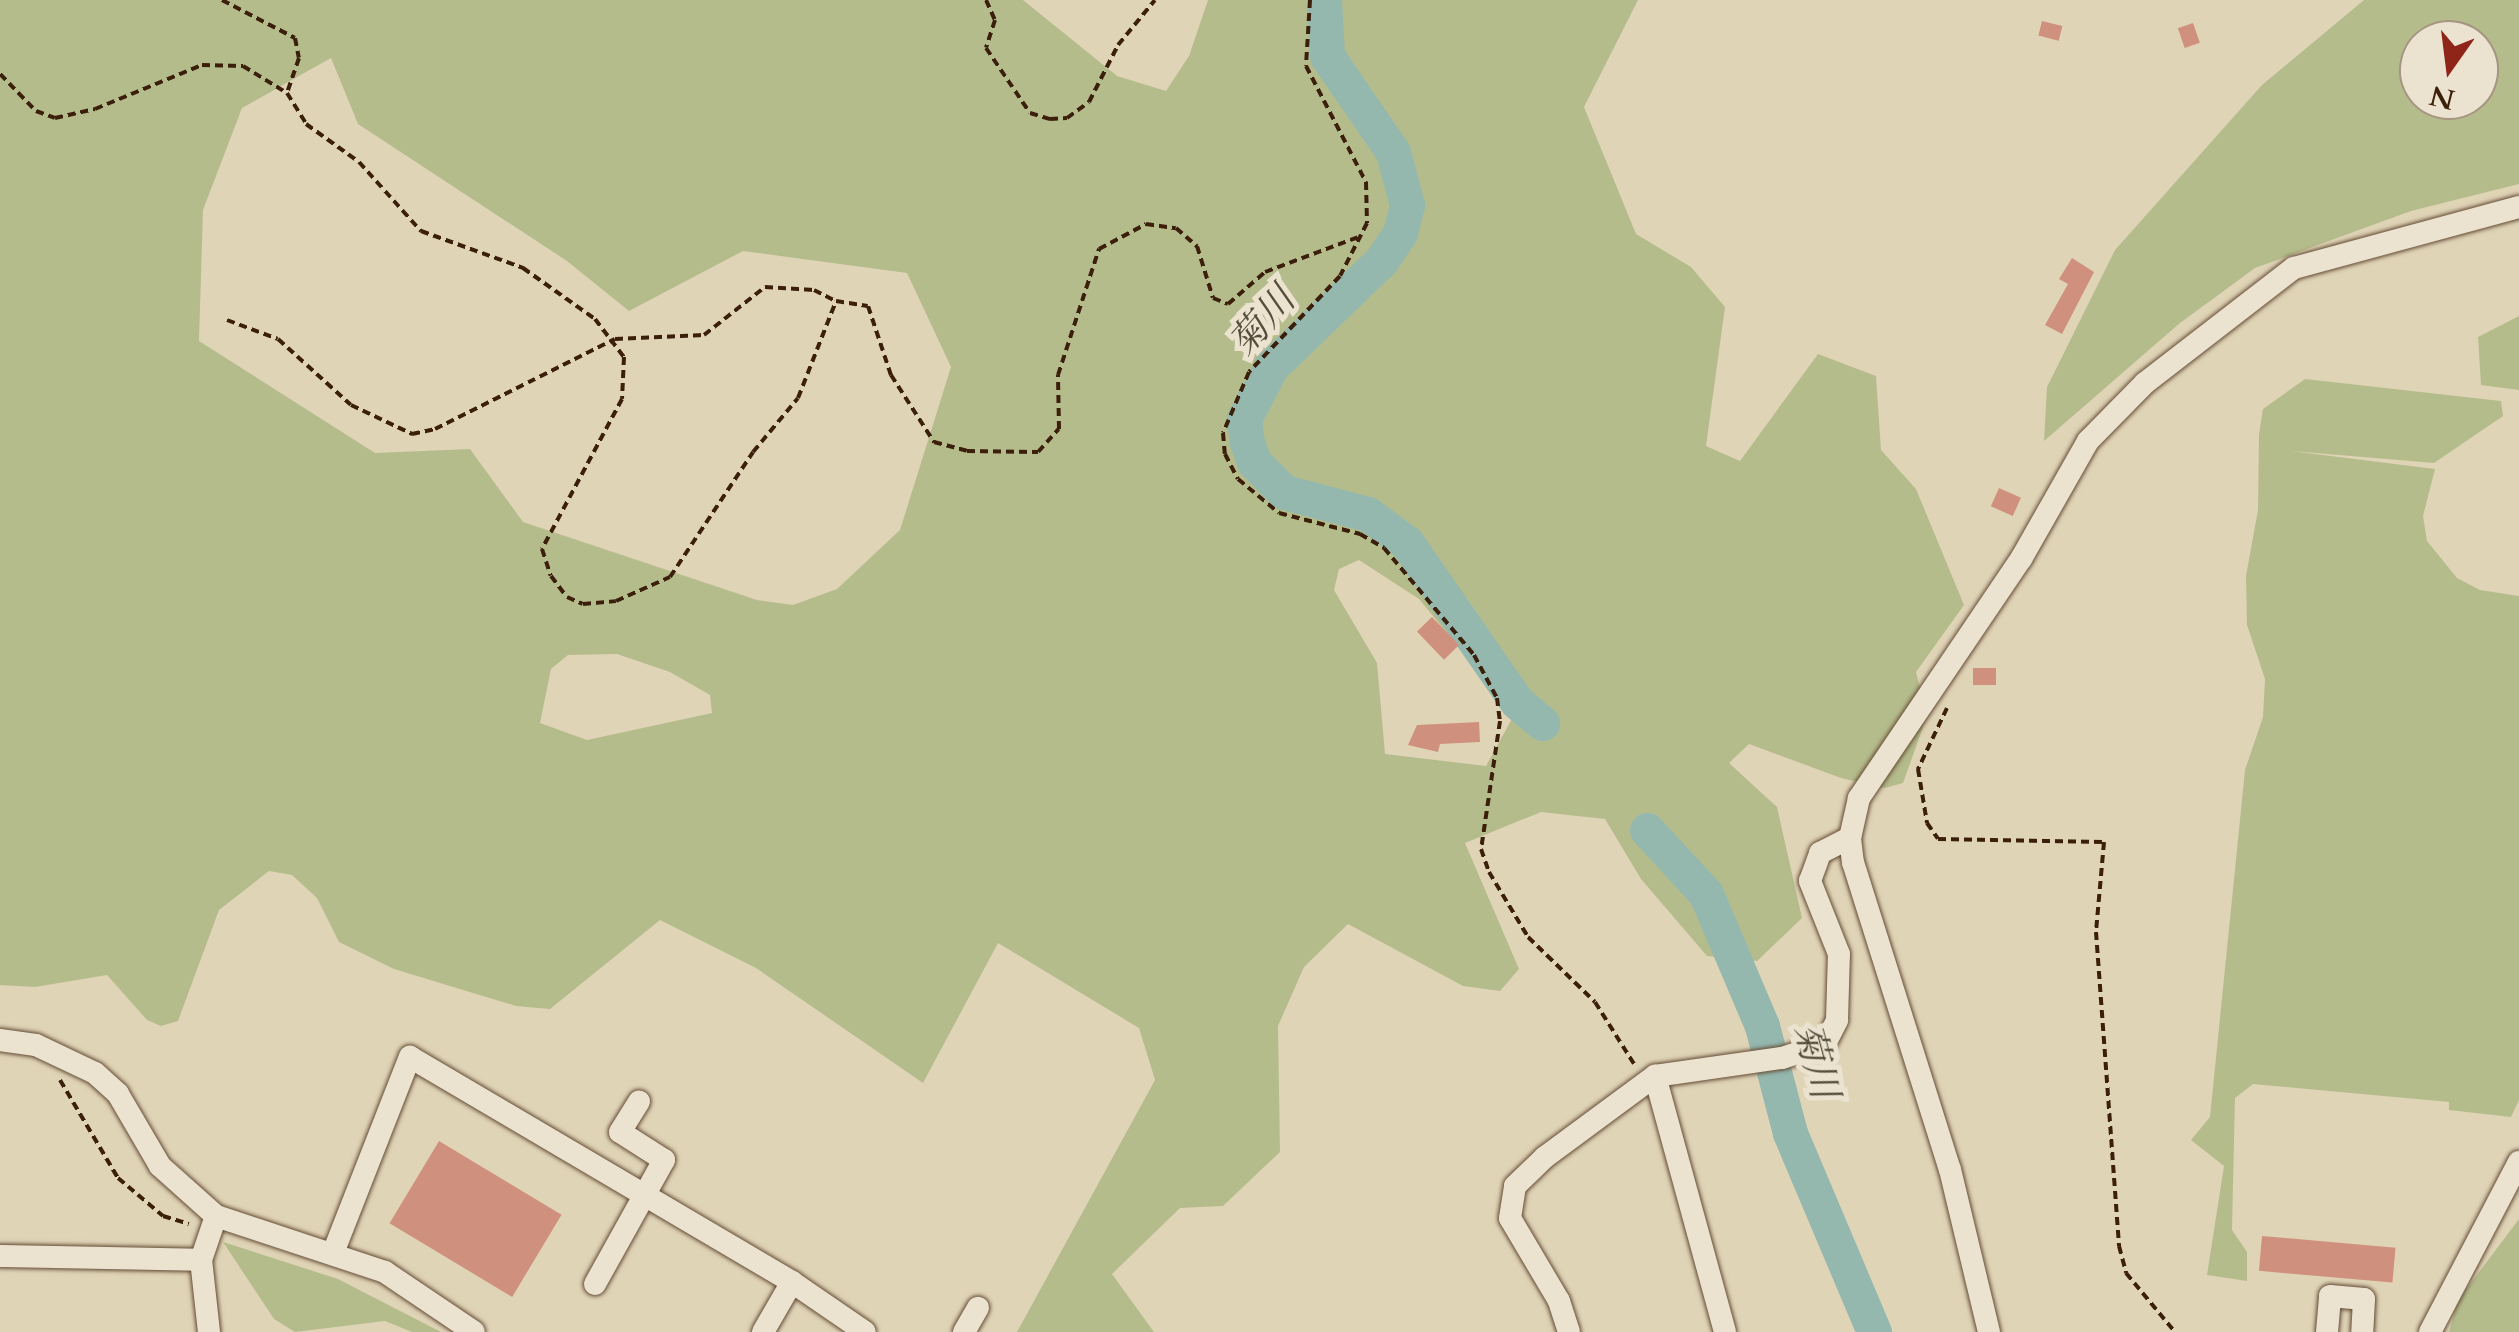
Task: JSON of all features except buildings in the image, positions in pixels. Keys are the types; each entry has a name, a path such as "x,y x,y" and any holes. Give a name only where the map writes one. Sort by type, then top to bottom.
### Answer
{"street":[{"path":"1988,1332 1950,1170 1850,838 1876,765 2021,559 2088,440 2115,411 2271,280 2294,268 2519,206"},
{"path":"1570,1332 1559,1301 1510,1218 1509,1201 1545,1157 1650,1079 1771,1059 1833,1035 1839,954 1810,881 1820,853 1850,838"},
{"path":"0,1040 36,1044 96,1073 118,1094 160,1166 216,1216 333,1253 430,1296 474,1332"},
{"path":"333,1253 410,1057 792,1282 865,1332"},
{"path":"1650,1079 1725,1332"},
{"path":"596,1284 664,1160 620,1132 639,1100"},
{"path":"2430,1332 2519,1162"},
{"path":"208,1332 201,1260 216,1216"},
{"path":"0,1256 201,1260"},
{"path":"762,1332 792,1282"},
{"path":"2327,1332 2330,1296 2364,1299 2362,1332"},
{"path":"964,1332 978,1308"}],"path":[{"path":"222,0 295,38 300,58 287,92"},
{"path":"986,0 995,20 986,48 1030,113 1050,119 1067,118 1088,102 1118,45 1155,0"},
{"path":"1310,0 1306,66 1366,182 1362,236 1340,276 1249,372 1224,433 1225,454 1238,479 1279,513 1360,534 1384,548 1474,655 1497,698 1500,721 1481,849 1488,872 1528,937 1595,1002 1650,1079"},
{"path":"0,74 36,111 55,118 222,62 287,92 319,137 349,154 421,231 523,268 614,339 626,377 622,398 542,549 551,576 568,597 583,604 616,601 670,577 753,452 798,398 836,301"},
{"path":"227,320 278,339 351,406 412,434 435,429 614,339 704,336 765,287 814,290 836,301 868,306 891,375 934,442 967,451 1038,452 1059,428 1058,375 1098,249 1146,224 1176,228 1197,246 1213,298 1228,304 1265,272 1362,236"},
{"path":"1953,699 1918,768 1931,833 1952,841 2104,842 2096,932 2120,1246 2126,1273 2175,1332"},
{"path":"57,1074 95,1147 140,1200 202,1228 216,1216"}],"green space":[{"path":"0,0 1023,0 1117,76 1166,91 1189,56 1208,0 1638,0 1584,107 1636,234 1691,267 1725,307 1706,446 1740,461 1818,354 1876,376 1881,450 1916,489 1964,605 1916,672 1927,716 1903,783 1885,788 1841,778 1749,744 1729,763 1777,807 1802,918 1757,961 1707,956 1641,879 1605,819 1541,812 1465,843 1519,969 1500,991 1463,986 1348,924 1304,967 1278,1026 1280,1152 1223,1206 1180,1208 1112,1274 1154,1332 1017,1332 1155,1080 1139,1028 998,943 923,1083 756,968 660,920 550,1009 516,1006 394,969 339,942 317,898 292,875 269,871 219,910 178,1021 161,1026 147,1020 107,975 35,987 0,985","holes":["331,58 358,124 567,261 629,311 743,251 907,273 951,367 900,530 837,589 793,605 757,600 523,522 470,449 375,453 199,341 203,210 242,108","1359,560 1419,599 1514,715 1486,766 1385,754 1377,663 1334,590 1339,569","617,654 670,672 710,695 712,713 587,740 540,723 551,669 568,655"]},
{"path":"2364,0 2519,0 2519,184 2411,211 2255,268 2180,323 2044,441 2047,387 2115,250 2262,85"},
{"path":"2519,316 2519,390 2481,385 2478,337"},
{"path":"2305,379 2501,401 2503,416 2434,463 2291,451 2435,469 2423,516 2427,541 2457,578 2480,590 2519,596 2519,1100 2511,1117 2449,1110 2449,1102 2253,1084 2235,1098 2232,1230 2247,1252 2247,1281 2207,1275 2224,1166 2191,1140 2210,1117 2245,770 2263,717 2265,679 2247,625 2246,576 2258,510 2259,434 2263,409"},
{"path":"2519,1219 2519,1332 2449,1332 2458,1300"},
{"path":"223,1242 338,1279 441,1332 412,1332 385,1321 295,1332 274,1319"}],"waterway":[{"name":"菊川","path":"1324,0 1327,56 1393,152 1407,205 1400,233 1381,261 1271,367 1244,419 1247,442 1254,462 1284,492 1368,514 1407,543 1517,702 1542,723"},
{"name":"菊川","path":"1647,830 1706,894 1762,1026 1790,1133 1874,1332"}]}
